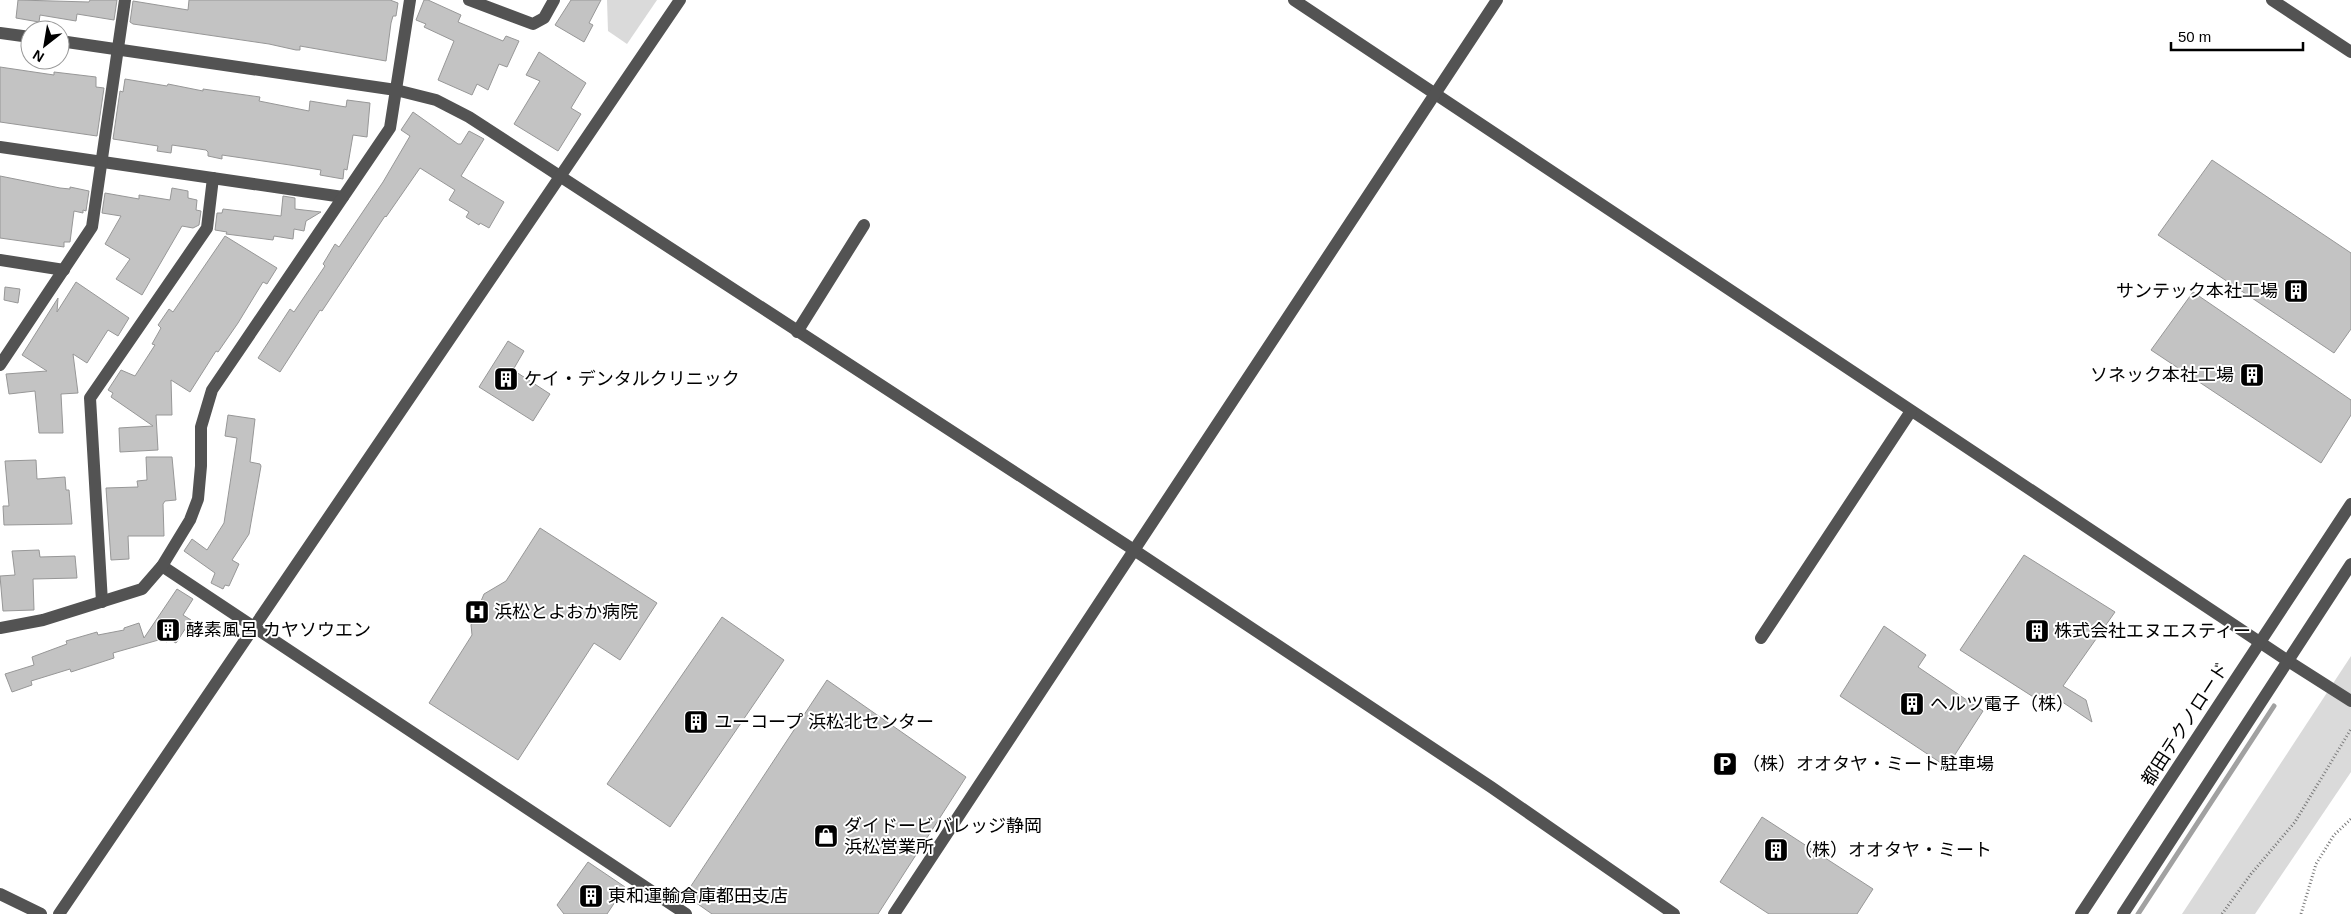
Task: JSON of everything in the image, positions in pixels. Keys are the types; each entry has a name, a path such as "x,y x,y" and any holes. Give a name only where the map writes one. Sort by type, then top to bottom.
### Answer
{"street":[{"path":"0,365 92,227 125,0"},
{"path":"0,628 43,620 142,589 162,566 190,520 198,499 201,466 201,427 212,390 390,128 410,0"},
{"path":"468,0 534,24 544,18 554,0"},
{"path":"59,914 680,0"},
{"path":"1294,0 2351,701"},
{"path":"894,914 1497,0"},
{"path":"2272,0 2351,52"},
{"path":"0,33 20,36"},
{"path":"70,42 396,90 436,100 469,117 1134,550 1491,787 1674,914"},
{"path":"0,147 343,197"},
{"path":"102,602 90,398 207,228 213,178"},
{"path":"797,332 864,226"},
{"path":"0,260 64,270"},
{"path":"1761,638 1911,410"},
{"name":"都田テクノロード","path":"2081,914 2351,504"},
{"path":"2123,914 2351,564"},
{"path":"162,566 686,914"},
{"path":"0,894 41,914"}],"path":[{"path":"2222,914 2251,874 2295,822 2351,729"},
{"path":"2301,914 2316,864 2334,835 2351,819"}],"shaded area":[{"path":"607,0 657,0 627,44 608,31"},
{"path":"2351,656 2351,772 2255,914 2182,914"}],"building":[{"path":"18,0 89,2 90,0 117,0 114,20 77,14 76,21 40,15 39,20 16,18"},
{"path":"189,0 390,0 398,3 396,16 393,16 391,23 386,61 300,46 300,50 296,50 130,22 133,1 188,10"},
{"path":"424,0 428,0 461,15 458,22 503,41 506,36 519,41 507,67 499,64 488,90 477,84 472,95 438,80 454,41 424,27 426,24 416,20"},
{"path":"571,0 601,0 589,23 593,25 584,42 555,25"},
{"path":"539,52 586,83 571,108 581,114 558,151 514,124 540,81 526,75"},
{"path":"0,67 54,75 54,72 96,77 96,87 104,88 97,136 0,122"},
{"path":"125,79 167,86 168,84 203,91 203,89 260,97 259,101 309,111 310,101 346,107 347,100 370,103 367,137 353,135 347,170 344,169 343,179 320,175 321,170 222,155 222,159 208,156 206,150 172,145 171,153 157,151 158,146 113,139 120,91 123,92"},
{"path":"413,112 458,144 461,144 469,131 484,139 461,176 504,202 489,228 480,223 479,225 466,217 469,212 449,200 455,190 420,168 385,216 322,311 320,310 280,372 258,358 290,309 294,312 325,266 323,264 335,244 339,247 383,182 410,136 401,130"},
{"name":"サンテック本社工場","path":"2212,160 2351,253 2351,329 2334,353 2158,235"},
{"path":"0,176 60,188 70,189 70,187 89,191 86,211 83,210 83,213 74,211 70,242 64,242 64,247 0,238"},
{"path":"172,188 188,191 188,198 197,200 196,210 201,211 199,225 193,228 182,226 142,295 116,279 130,259 105,244 121,216 102,213 105,193 139,199 139,195 170,200"},
{"path":"283,196 295,198 295,209 321,212 306,221 304,231 294,229 293,239 274,236 273,240 226,234 227,232 215,230 217,213 222,213 223,209 281,216"},
{"path":"225,236 277,268 267,284 263,282 238,323 218,352 216,351 190,392 171,380 172,415 156,415 158,450 120,452 119,428 153,426 111,397 113,393 108,390 121,370 135,376 155,345 152,344 161,328 158,325 169,309 173,312"},
{"path":"76,282 129,318 118,336 108,330 87,363 73,354 78,393 61,394 63,433 39,433 35,391 9,394 6,374 47,371 22,355 58,298 57,312"},
{"path":"5,287 20,289 18,303 4,300"},
{"name":"ソネック本社工場","path":"2193,292 2351,400 2351,415 2321,463 2151,350"},
{"name":"ケイ・デンタルクリニック","path":"508,341 524,351 513,370 550,394 533,421 479,387"},
{"path":"228,415 255,419 250,462 260,464 261,466 249,534 232,560 239,564 229,586 225,585 223,589 211,583 215,573 184,551 192,539 207,550 224,523 237,438 225,436"},
{"path":"146,457 172,457 176,500 165,501 163,504 164,536 128,536 129,559 111,560 106,488 138,487 137,481 147,480"},
{"path":"36,460 37,479 65,477 66,490 69,490 72,524 4,525 3,506 9,506 5,461"},
{"path":"540,528 657,603 620,660 594,643 518,760 429,703 472,635 471,625 484,594 506,581"},
{"path":"39,550 40,557 75,556 77,578 33,579 34,610 3,611 0,576 15,575 12,551"},
{"name":"株式会社エヌエスティー","path":"2024,555 2115,612 2063,686 2086,700 2092,722 2055,697 2049,707 1960,650"},
{"path":"177,589 193,599 183,615 191,620 176,643 169,639 167,642 162,639 113,653 114,658 71,672 70,669 31,681 32,685 12,692 5,674 34,665 32,657 67,644 66,641 97,632 98,635 124,630 124,628 139,623 144,638"},
{"name":"ユーコープ 浜松北センター","path":"722,617 784,660 670,827 607,784"},
{"name":"ヘルツ電子（株）","path":"1884,626 1926,655 1918,667 1983,711 1947,767 1840,696"},
{"name":"ダイドービバレッジ静岡 浜松営業所","path":"827,680 966,777 878,914 712,914 685,895"},
{"name":"（株）オオタヤ・ミート","path":"1762,817 1873,889 1857,914 1769,914 1720,882"},
{"name":"東和運輸倉庫都田支店","path":"588,862 625,887 607,914 564,914 557,905"}],"waterway":[{"path":"2138,914 2274,706"}],"place":[{"name":"サンテック本社工場","path":"2296,291"},
{"name":"ソネック本社工場","path":"2252,375"},
{"name":"ケイ・デンタルクリニック","path":"506,379"},
{"name":"浜松とよおか病院","path":"477,612"},
{"name":"酵素風呂 カヤソウエン","path":"168,630"},
{"name":"株式会社エヌエスティー","path":"2037,631"},
{"name":"ヘルツ電子（株）","path":"1912,704"},
{"name":"ユーコープ 浜松北センター","path":"696,722"},
{"name":"（株）オオタヤ・ミート駐車場","path":"1725,764"},
{"name":"ダイドービバレッジ静岡 浜松営業所","path":"826,836"},
{"name":"（株）オオタヤ・ミート","path":"1776,850"},
{"name":"東和運輸倉庫都田支店","path":"591,896"}]}
